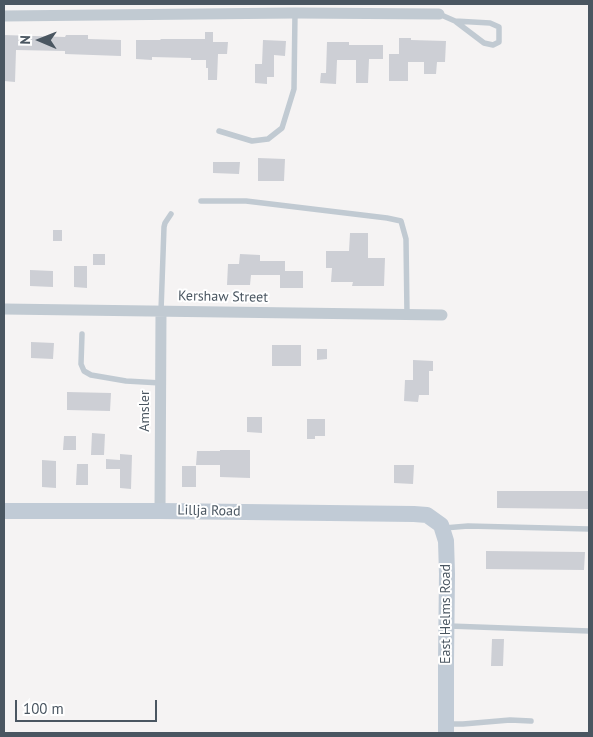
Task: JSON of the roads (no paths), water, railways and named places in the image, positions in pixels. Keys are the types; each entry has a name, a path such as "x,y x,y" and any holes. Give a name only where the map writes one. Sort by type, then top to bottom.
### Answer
{"street":[{"path":"4,16 295,13 439,14"},
{"name":"Kershaw Street","path":"4,309 442,315"},
{"name":"Amsler","path":"160,511 161,311"},
{"name":"Lillja Road","path":"4,511 414,514 427,515 441,525 442,528"},
{"name":"East Helms Road","path":"442,528 446,541 448,574 446,728"}],"lane":[{"path":"219,132 252,141 268,139 282,128 294,90 295,13"},
{"path":"439,14 455,21 484,43 493,45 499,42 499,26 455,21"},
{"path":"201,201 246,201 400,221 406,239 407,314"},
{"path":"161,311 164,228 171,214"},
{"path":"82,334 81,364 84,370 91,376 161,383"},
{"path":"442,528 468,526 589,529"},
{"path":"447,626 589,631"},
{"path":"446,728 463,724 531,720"}]}
